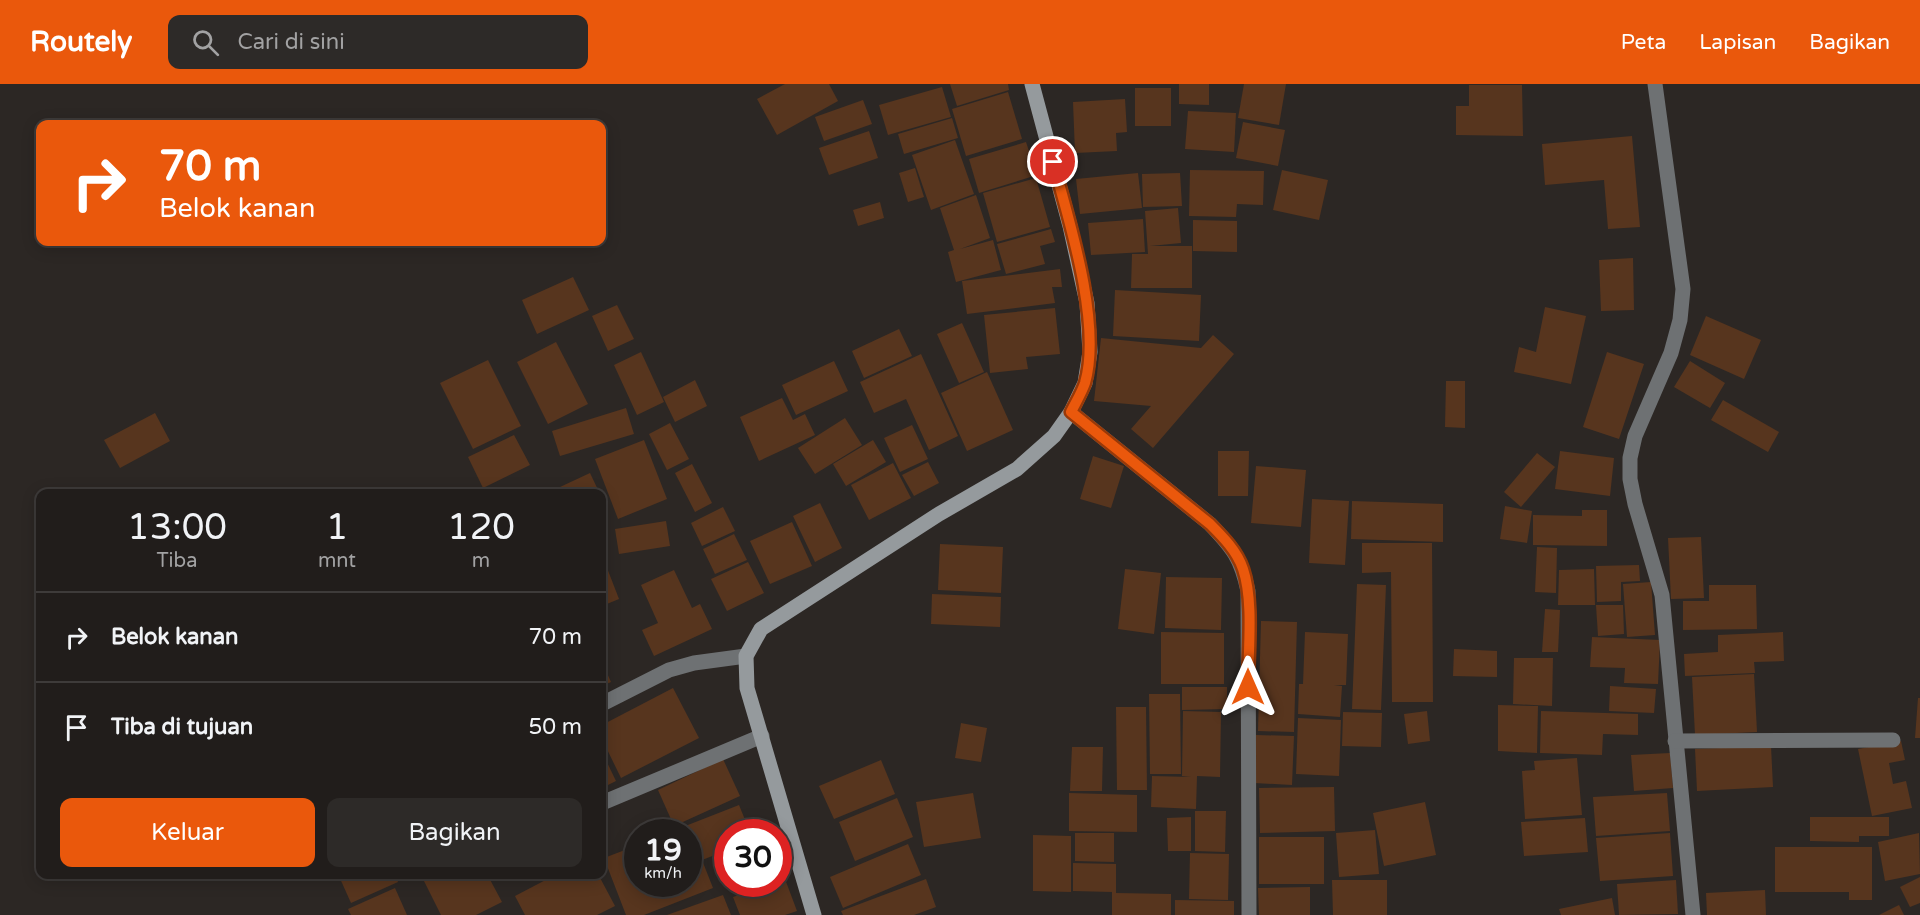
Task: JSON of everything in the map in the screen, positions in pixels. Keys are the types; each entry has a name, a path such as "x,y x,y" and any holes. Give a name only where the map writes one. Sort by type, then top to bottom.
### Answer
{"street":[{"path":"814,915 747,688 746,656 761,629 939,514 1017,469 1054,436 1071,412 1085,383 1090,352 1087,303 1070,226 1032,84"},
{"path":"1655,84 1683,289 1680,320 1671,353 1635,436 1630,458 1630,479 1635,504 1662,595 1693,915"},
{"path":"1071,412 1210,524 1229,543 1243,567 1248,591 1249,915"},
{"path":"606,703 669,670 694,663 746,656"},
{"path":"606,801 762,736"},
{"path":"1675,741 1893,740"}],"building":[{"path":"785,84 829,84 838,101 777,135 757,99"},
{"path":"950,84 1008,84 1009,90 957,106"},
{"path":"1179,84 1209,84 1209,105 1179,104"},
{"path":"1244,84 1286,84 1279,125 1238,118"},
{"path":"1469,85 1522,85 1523,136 1456,135 1456,106 1469,106"},
{"path":"942,87 951,117 888,135 879,105"},
{"path":"1135,88 1171,88 1171,126 1135,126"},
{"path":"1008,92 1022,139 966,156 952,109"},
{"path":"1125,99 1127,132 1116,133 1117,151 1075,153 1073,102"},
{"path":"863,100 872,124 824,141 815,117"},
{"path":"1188,111 1236,113 1234,152 1185,149"},
{"path":"952,118 958,138 904,154 898,134"},
{"path":"1243,122 1285,130 1278,166 1236,158"},
{"path":"869,131 878,158 829,175 819,148"},
{"path":"1632,136 1640,227 1608,229 1604,180 1545,185 1542,144"},
{"path":"955,140 974,194 931,210 912,155"},
{"path":"1026,142 1037,175 979,193 969,159"},
{"path":"915,168 924,197 908,202 899,173"},
{"path":"1190,170 1264,171 1263,205 1237,204 1236,217 1189,216"},
{"path":"1282,170 1328,180 1319,220 1273,210"},
{"path":"1138,173 1142,208 1080,214 1076,179"},
{"path":"1180,173 1182,206 1143,207 1142,174"},
{"path":"1036,178 1050,227 997,242 983,193"},
{"path":"976,195 990,238 960,249 993,240 1001,270 956,282 948,252 954,250 940,208"},
{"path":"880,202 884,218 858,226 853,210"},
{"path":"1178,208 1181,243 1150,246 1192,246 1192,288 1131,288 1132,254 1148,254 1145,211"},
{"path":"1143,219 1145,252 1091,255 1088,223"},
{"path":"1193,220 1237,221 1237,252 1193,251"},
{"path":"1051,229 1055,242 1040,246 1045,264 1006,274 997,244"},
{"path":"1633,258 1634,310 1601,311 1599,260"},
{"path":"1060,269 1062,287 1052,287 1055,303 967,314 962,281"},
{"path":"573,277 589,310 537,334 522,300"},
{"path":"1115,290 1201,295 1199,341 1113,336"},
{"path":"617,305 634,339 608,351 592,316"},
{"path":"1545,307 1586,316 1571,384 1514,372 1519,347 1536,352"},
{"path":"1055,308 1060,354 1026,357 1028,369 990,373 984,315"},
{"path":"1706,316 1761,340 1744,379 1690,355"},
{"path":"962,323 984,372 959,383 937,334"},
{"path":"899,329 912,356 864,378 852,351"},
{"path":"1213,335 1234,354 1153,448 1131,429 1151,406 1094,401 1101,338 1201,348"},
{"path":"556,342 588,404 548,424 517,362"},
{"path":"641,352 664,402 637,415 614,365"},
{"path":"1607,352 1644,364 1619,439 1583,427"},
{"path":"921,354 958,436 929,450 906,399 874,413 860,382"},
{"path":"488,360 521,426 473,449 440,383"},
{"path":"834,361 848,391 796,415 782,385"},
{"path":"1690,361 1725,383 1710,408 1674,387"},
{"path":"987,372 1013,430 967,451 941,393"},
{"path":"695,380 707,406 675,422 663,397"},
{"path":"1446,381 1465,381 1465,428 1445,427"},
{"path":"782,398 793,420 805,414 815,435 759,461 740,417"},
{"path":"1723,400 1779,432 1768,452 1711,420"},
{"path":"626,408 634,434 560,456 552,431"},
{"path":"155,413 170,441 120,468 104,440"},
{"path":"845,418 862,445 815,474 798,448"},
{"path":"670,423 689,459 667,470 649,434"},
{"path":"912,425 928,459 900,472 884,438"},
{"path":"514,435 530,465 483,488 468,457"},
{"path":"644,440 667,499 618,519 595,459"},
{"path":"873,440 886,462 846,486 833,464"},
{"path":"1218,451 1249,451 1248,496 1218,496"},
{"path":"1560,451 1614,458 1610,496 1555,489"},
{"path":"1537,453 1555,467 1521,507 1504,492"},
{"path":"1093,456 1124,466 1111,508 1080,499"},
{"path":"928,462 939,483 914,496 902,475"},
{"path":"893,463 911,498 869,520 851,485"},
{"path":"692,464 712,503 695,512 675,473"},
{"path":"1256,466 1306,470 1301,527 1251,523"},
{"path":"590,473 598,489 561,489 560,487"},
{"path":"1312,499 1349,501 1345,565 1309,563"},
{"path":"1352,501 1443,504 1443,542 1351,539"},
{"path":"820,503 842,548 815,562 793,516"},
{"path":"1505,506 1532,511 1527,543 1500,539"},
{"path":"723,507 735,531 702,546 691,523"},
{"path":"1582,510 1607,510 1607,546 1533,545 1533,515 1582,516"},
{"path":"666,521 670,546 619,554 615,529"},
{"path":"792,522 812,566 770,584 750,541"},
{"path":"734,534 747,560 715,574 703,549"},
{"path":"1701,537 1704,598 1671,599 1668,538"},
{"path":"1362,543 1432,543 1433,702 1392,702 1391,572 1362,573"},
{"path":"940,544 1003,547 1001,593 938,590"},
{"path":"1537,547 1557,548 1556,593 1535,592"},
{"path":"748,562 764,593 727,611 711,579"},
{"path":"606,565 619,599 606,604"},
{"path":"1639,565 1640,581 1621,582 1621,601 1597,602 1596,566"},
{"path":"1125,569 1161,573 1154,634 1118,629"},
{"path":"1594,569 1595,605 1558,605 1559,570"},
{"path":"674,570 692,608 700,604 712,629 654,656 642,630 658,623 641,585"},
{"path":"1166,577 1222,578 1221,630 1165,628"},
{"path":"1651,582 1655,635 1627,637 1623,584"},
{"path":"1357,584 1386,585 1381,710 1352,709"},
{"path":"1709,585 1756,585 1757,629 1683,630 1683,601 1709,601"},
{"path":"932,594 1001,597 1000,627 931,624"},
{"path":"1596,605 1623,605 1624,634 1598,636"},
{"path":"1545,609 1560,610 1558,652 1542,652"},
{"path":"1261,621 1297,622 1294,732 1258,731"},
{"path":"1161,632 1224,633 1224,684 1161,684"},
{"path":"1305,632 1348,634 1346,685 1334,685 1342,686 1340,717 1298,714 1299,684 1303,684"},
{"path":"1783,632 1784,661 1754,662 1755,673 1685,676 1684,654 1718,652 1718,635"},
{"path":"1592,637 1660,640 1658,684 1624,683 1625,668 1590,667"},
{"path":"1454,649 1497,651 1497,677 1453,676"},
{"path":"1514,658 1553,658 1552,706 1513,704"},
{"path":"606,671 611,682 606,684"},
{"path":"1754,674 1757,732 1695,735 1692,677"},
{"path":"1610,686 1656,689 1654,713 1609,711"},
{"path":"1182,687 1227,687 1227,709 1182,710"},
{"path":"673,688 699,738 621,778 606,747 606,723"},
{"path":"1149,694 1180,694 1181,774 1150,774"},
{"path":"1918,698 1920,698 1920,738 1915,738"},
{"path":"1498,705 1538,706 1537,753 1498,751"},
{"path":"1116,707 1146,707 1147,790 1117,790"},
{"path":"1183,711 1221,712 1220,777 1197,776 1196,809 1151,807 1152,776 1191,777 1182,776"},
{"path":"1427,711 1430,741 1408,744 1404,714"},
{"path":"1541,711 1638,714 1638,735 1603,734 1602,755 1540,753"},
{"path":"1343,712 1382,713 1381,747 1342,746"},
{"path":"1298,718 1341,720 1339,776 1296,774"},
{"path":"961,723 987,728 981,762 955,758"},
{"path":"1256,735 1294,736 1292,785 1254,783"},
{"path":"1901,741 1905,760 1889,763 1893,784 1906,781 1912,808 1872,816 1858,749"},
{"path":"1771,746 1773,787 1697,791 1695,749"},
{"path":"1072,747 1103,747 1102,791 1070,791"},
{"path":"1670,753 1673,788 1634,791 1631,755"},
{"path":"1577,758 1582,815 1525,819 1522,771 1535,770 1534,761"},
{"path":"723,759 740,796 689,819 671,819 658,790"},
{"path":"606,760 616,781 606,786"},
{"path":"881,760 895,794 834,819 819,786"},
{"path":"1334,787 1335,831 1260,833 1259,788"},
{"path":"973,793 981,838 924,847 916,802"},
{"path":"1069,793 1137,795 1137,832 1069,831"},
{"path":"1667,793 1670,831 1596,836 1593,797"},
{"path":"897,798 913,837 855,861 839,822"},
{"path":"1425,802 1436,855 1384,866 1373,813"},
{"path":"739,805 745,819 714,819 714,855 702,860 702,819"},
{"path":"1195,811 1226,811 1225,852 1195,851"},
{"path":"1191,817 1191,851 1168,851 1167,818"},
{"path":"1810,817 1889,817 1889,836 1859,836 1859,842 1810,841"},
{"path":"1585,818 1588,852 1524,856 1521,822"},
{"path":"1375,830 1379,874 1339,877 1336,833"},
{"path":"1075,833 1114,833 1114,862 1075,861"},
{"path":"1670,833 1673,876 1600,881 1596,838"},
{"path":"1919,833 1920,874 1885,881 1878,842"},
{"path":"1033,835 1071,836 1071,892 1033,891"},
{"path":"1259,837 1324,837 1324,884 1259,884"},
{"path":"908,844 921,875 843,908 830,877"},
{"path":"1775,847 1872,847 1872,900 1849,900 1849,892 1775,892"},
{"path":"624,850 624,897 690,897 644,915 626,915 606,863 606,857"},
{"path":"1190,853 1229,854 1228,900 1189,899"},
{"path":"702,860 713,888 702,892"},
{"path":"1073,863 1116,864 1116,893 1171,894 1171,915 1112,915 1112,892 1073,891"},
{"path":"1920,877 1920,903 1910,907 1900,887"},
{"path":"340,879 397,879 398,882 351,903"},
{"path":"423,879 490,879 502,902 476,915 441,915"},
{"path":"547,879 601,879 615,906 597,915 525,915 515,896"},
{"path":"926,879 936,907 914,915 843,915 841,911"},
{"path":"1332,880 1387,880 1387,915 1333,915"},
{"path":"1676,880 1678,914 1619,915 1617,884"},
{"path":"1310,887 1310,915 1259,915 1258,888"},
{"path":"395,888 407,915 351,915 348,909"},
{"path":"1765,890 1766,915 1707,915 1706,893"},
{"path":"717,897 724,897 731,915 667,915"},
{"path":"733,897 792,897 797,911 785,915 740,915"},
{"path":"1612,898 1615,915 1561,915 1559,909"},
{"path":"1175,900 1234,901 1234,915 1175,915"},
{"path":"1899,905 1904,915 1879,915"}],"route":[{"path":"1053,162 1087,303 1090,352 1085,383 1071,412 1210,524 1229,543 1243,567 1248,591 1248,687"}]}
